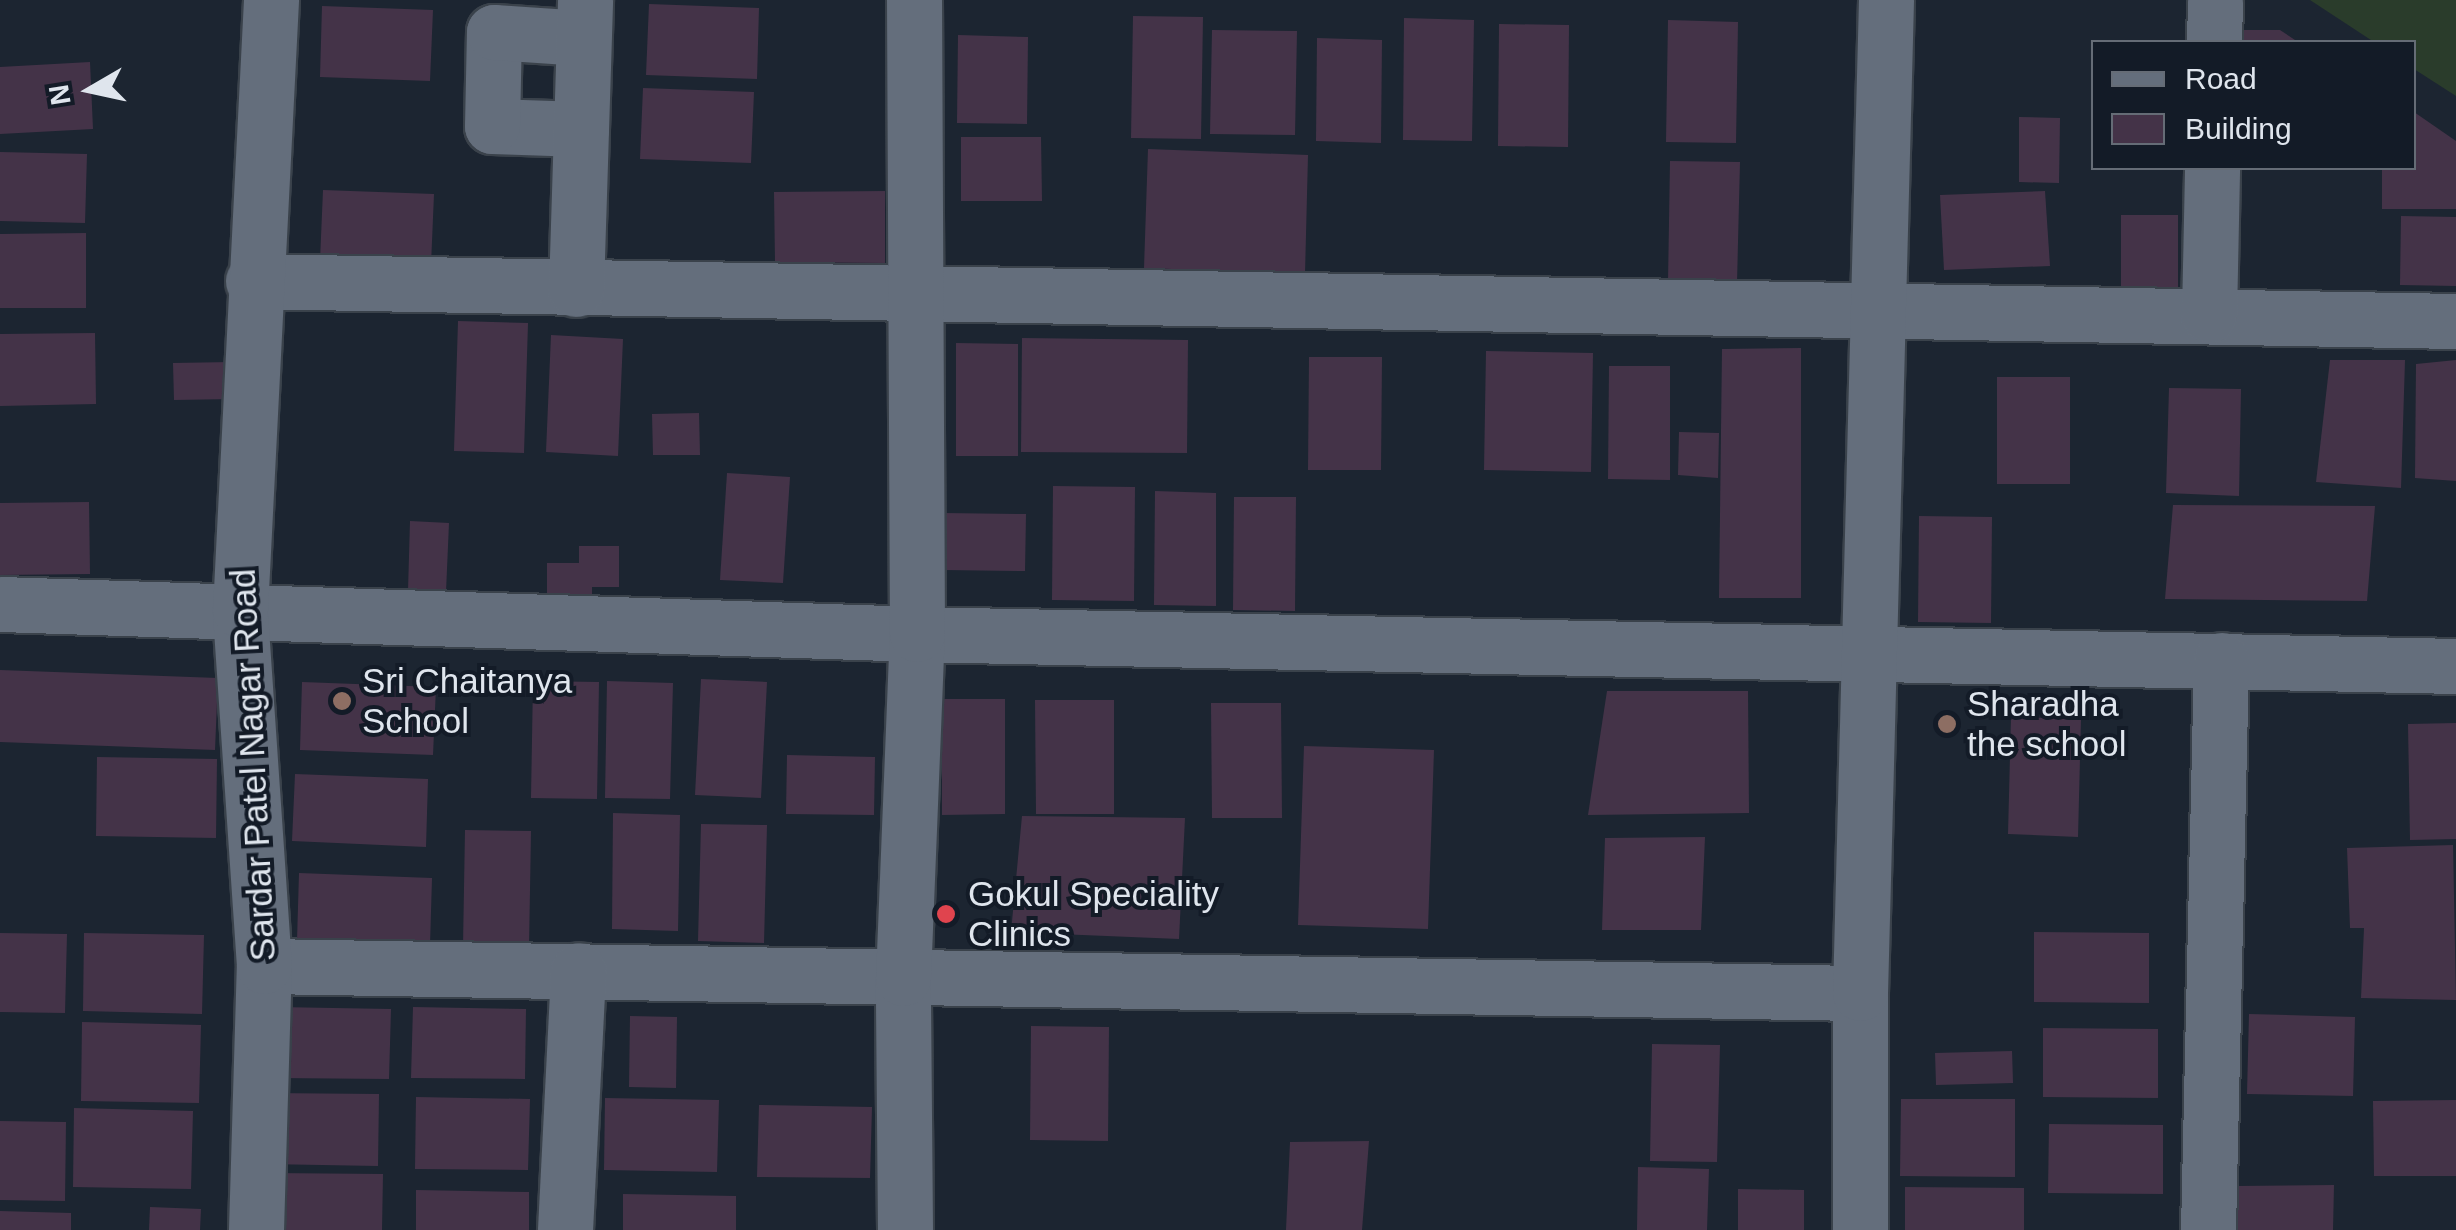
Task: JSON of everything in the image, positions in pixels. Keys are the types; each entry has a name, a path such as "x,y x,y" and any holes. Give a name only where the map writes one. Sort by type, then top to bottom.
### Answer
{"street":[{"name":"Sardar Patel Nagar Road","path":"256,1230 264,966 240,610 253,281 271,0"},
{"path":"904,1230 904,978 917,634 914,0"},
{"path":"1860,1230 1860,993 1873,651 1886,0"},
{"path":"576,289 581,129 584,19 494,32 492,126 581,129"},
{"path":"2208,316 2212,170"},
{"path":"253,281 918,298 1879,309 2456,321"},
{"path":"0,604 917,634 2456,666"},
{"path":"2208,1230 2221,660"},
{"path":"264,966 1860,993"},
{"path":"565,1230 578,970"}],"green space":[{"path":"2310,0 2456,0 2456,96 2416,70 2416,40 2371,40"}],"building":[{"path":"649,4 759,8 757,79 646,75"},
{"path":"322,6 433,10 430,81 320,77"},
{"path":"1133,16 1203,17 1201,139 1131,138"},
{"path":"1404,18 1474,20 1472,141 1403,140"},
{"path":"1668,20 1738,22 1736,143 1666,142"},
{"path":"1499,24 1569,25 1568,147 1498,146"},
{"path":"1212,30 1297,31 1295,135 1210,134"},
{"path":"2244,30 2280,30 2295,40 2244,40"},
{"path":"958,35 1028,37 1027,124 957,123"},
{"path":"1317,38 1382,40 1381,143 1316,141"},
{"path":"90,62 93,129 0,134 0,67"},
{"path":"643,88 754,92 751,163 640,159"},
{"path":"2416,113 2456,141 2456,209 2382,209 2382,170 2416,170"},
{"path":"2019,117 2060,118 2059,183 2019,182"},
{"path":"961,137 1041,137 1042,201 961,201"},
{"path":"1148,149 1308,155 1305,274 1144,268"},
{"path":"0,152 87,154 85,223 0,221"},
{"path":"1670,161 1740,162 1737,283 1668,283"},
{"path":"323,190 434,194 431,265 320,261"},
{"path":"885,191 885,263 775,262 774,192"},
{"path":"2045,191 2050,266 1944,270 1940,195"},
{"path":"2121,215 2178,215 2178,299 2121,298"},
{"path":"2401,216 2456,217 2456,286 2400,285"},
{"path":"86,233 86,308 0,308 0,234"},
{"path":"458,321 528,323 524,453 454,451"},
{"path":"95,333 96,404 0,406 0,334"},
{"path":"551,335 623,339 618,456 546,452"},
{"path":"1022,338 1188,340 1187,453 1021,452"},
{"path":"956,343 1018,344 1018,456 956,456"},
{"path":"1801,348 1801,598 1719,598 1722,349"},
{"path":"1486,351 1593,353 1591,472 1484,470"},
{"path":"1309,357 1382,357 1381,470 1308,470"},
{"path":"2330,360 2405,360 2401,488 2316,482"},
{"path":"2456,360 2456,481 2415,478 2416,364"},
{"path":"232,362 233,399 174,400 173,363"},
{"path":"1609,366 1670,366 1670,480 1608,479"},
{"path":"1997,377 2070,377 2070,484 1997,484"},
{"path":"2169,388 2241,389 2239,496 2166,493"},
{"path":"699,413 700,455 653,455 652,414"},
{"path":"1679,432 1719,433 1718,478 1678,475"},
{"path":"727,473 790,477 783,583 720,580"},
{"path":"1053,486 1135,487 1134,601 1052,600"},
{"path":"1155,491 1216,493 1216,606 1154,605"},
{"path":"1234,497 1296,497 1295,611 1233,610"},
{"path":"89,502 90,574 0,575 0,503"},
{"path":"2173,505 2375,506 2367,601 2165,599"},
{"path":"943,513 1026,514 1025,571 943,570"},
{"path":"1919,516 1992,517 1991,623 1918,622"},
{"path":"410,521 449,523 446,592 408,591"},
{"path":"579,546 619,546 619,587 592,587 592,605 547,604 547,563 579,563"},
{"path":"0,670 218,678 215,750 0,742"},
{"path":"701,679 767,682 761,798 695,795"},
{"path":"533,681 599,682 597,799 531,798"},
{"path":"607,681 673,683 670,799 605,798"},
{"path":"302,682 436,687 433,755 300,750"},
{"path":"1607,691 1748,691 1749,813 1588,815"},
{"path":"942,699 1005,699 1005,814 942,815"},
{"path":"1035,700 1114,700 1114,814 1036,814"},
{"path":"1211,703 1281,703 1282,818 1212,818"},
{"path":"2011,717 2081,719 2078,837 2008,834"},
{"path":"2456,723 2456,839 2410,840 2408,724"},
{"path":"1304,746 1434,750 1428,929 1298,925"},
{"path":"787,755 875,757 874,815 786,814"},
{"path":"97,757 217,759 216,838 96,836"},
{"path":"295,774 428,779 426,847 292,841"},
{"path":"613,813 680,815 678,931 612,929"},
{"path":"1022,816 1185,818 1179,939 1011,932"},
{"path":"701,824 767,825 764,943 698,941"},
{"path":"465,830 531,831 529,948 463,946"},
{"path":"1705,837 1701,930 1602,930 1605,838"},
{"path":"2453,845 2456,1000 2361,998 2364,928 2350,928 2347,848"},
{"path":"299,873 432,878 430,945 297,941"},
{"path":"2034,932 2149,933 2149,1003 2034,1002"},
{"path":"0,933 67,934 65,1013 0,1012"},
{"path":"84,933 204,935 202,1014 83,1011"},
{"path":"277,1007 391,1009 389,1079 276,1078"},
{"path":"413,1007 526,1009 525,1079 411,1078"},
{"path":"2249,1014 2355,1017 2353,1096 2247,1094"},
{"path":"630,1016 677,1017 676,1088 629,1087"},
{"path":"82,1022 201,1025 199,1103 81,1101"},
{"path":"1031,1026 1109,1027 1108,1141 1030,1140"},
{"path":"2043,1028 2158,1029 2158,1098 2043,1097"},
{"path":"1652,1044 1720,1045 1717,1162 1650,1161"},
{"path":"2012,1051 2013,1083 1936,1085 1935,1053"},
{"path":"266,1093 379,1094 378,1166 265,1164"},
{"path":"416,1097 530,1099 528,1170 415,1169"},
{"path":"605,1098 719,1100 717,1172 604,1170"},
{"path":"1901,1099 2015,1099 2015,1177 1900,1176"},
{"path":"2456,1100 2456,1176 2374,1176 2373,1101"},
{"path":"759,1105 872,1107 870,1178 757,1177"},
{"path":"74,1108 193,1111 191,1189 73,1187"},
{"path":"0,1121 66,1122 65,1201 0,1200"},
{"path":"2049,1124 2163,1125 2163,1194 2048,1193"},
{"path":"1369,1141 1362,1230 1286,1230 1290,1142"},
{"path":"1638,1167 1709,1169 1707,1230 1637,1230"},
{"path":"270,1173 383,1174 382,1230 269,1230"},
{"path":"2334,1185 2333,1230 2229,1230 2237,1186"},
{"path":"1905,1187 2024,1188 2024,1230 1905,1230"},
{"path":"1738,1189 1804,1190 1804,1230 1738,1230"},
{"path":"416,1190 529,1192 529,1230 416,1230"},
{"path":"623,1194 736,1196 736,1230 623,1230"},
{"path":"150,1207 201,1209 200,1230 149,1230"},
{"path":"0,1211 71,1213 71,1230 0,1230"}],"place":[{"name":"Sri Chaitanya School","path":"342,701"},
{"name":"Sharadha the school","path":"1947,724"},
{"name":"Gokul Speciality Clinics","path":"946,914"}]}
